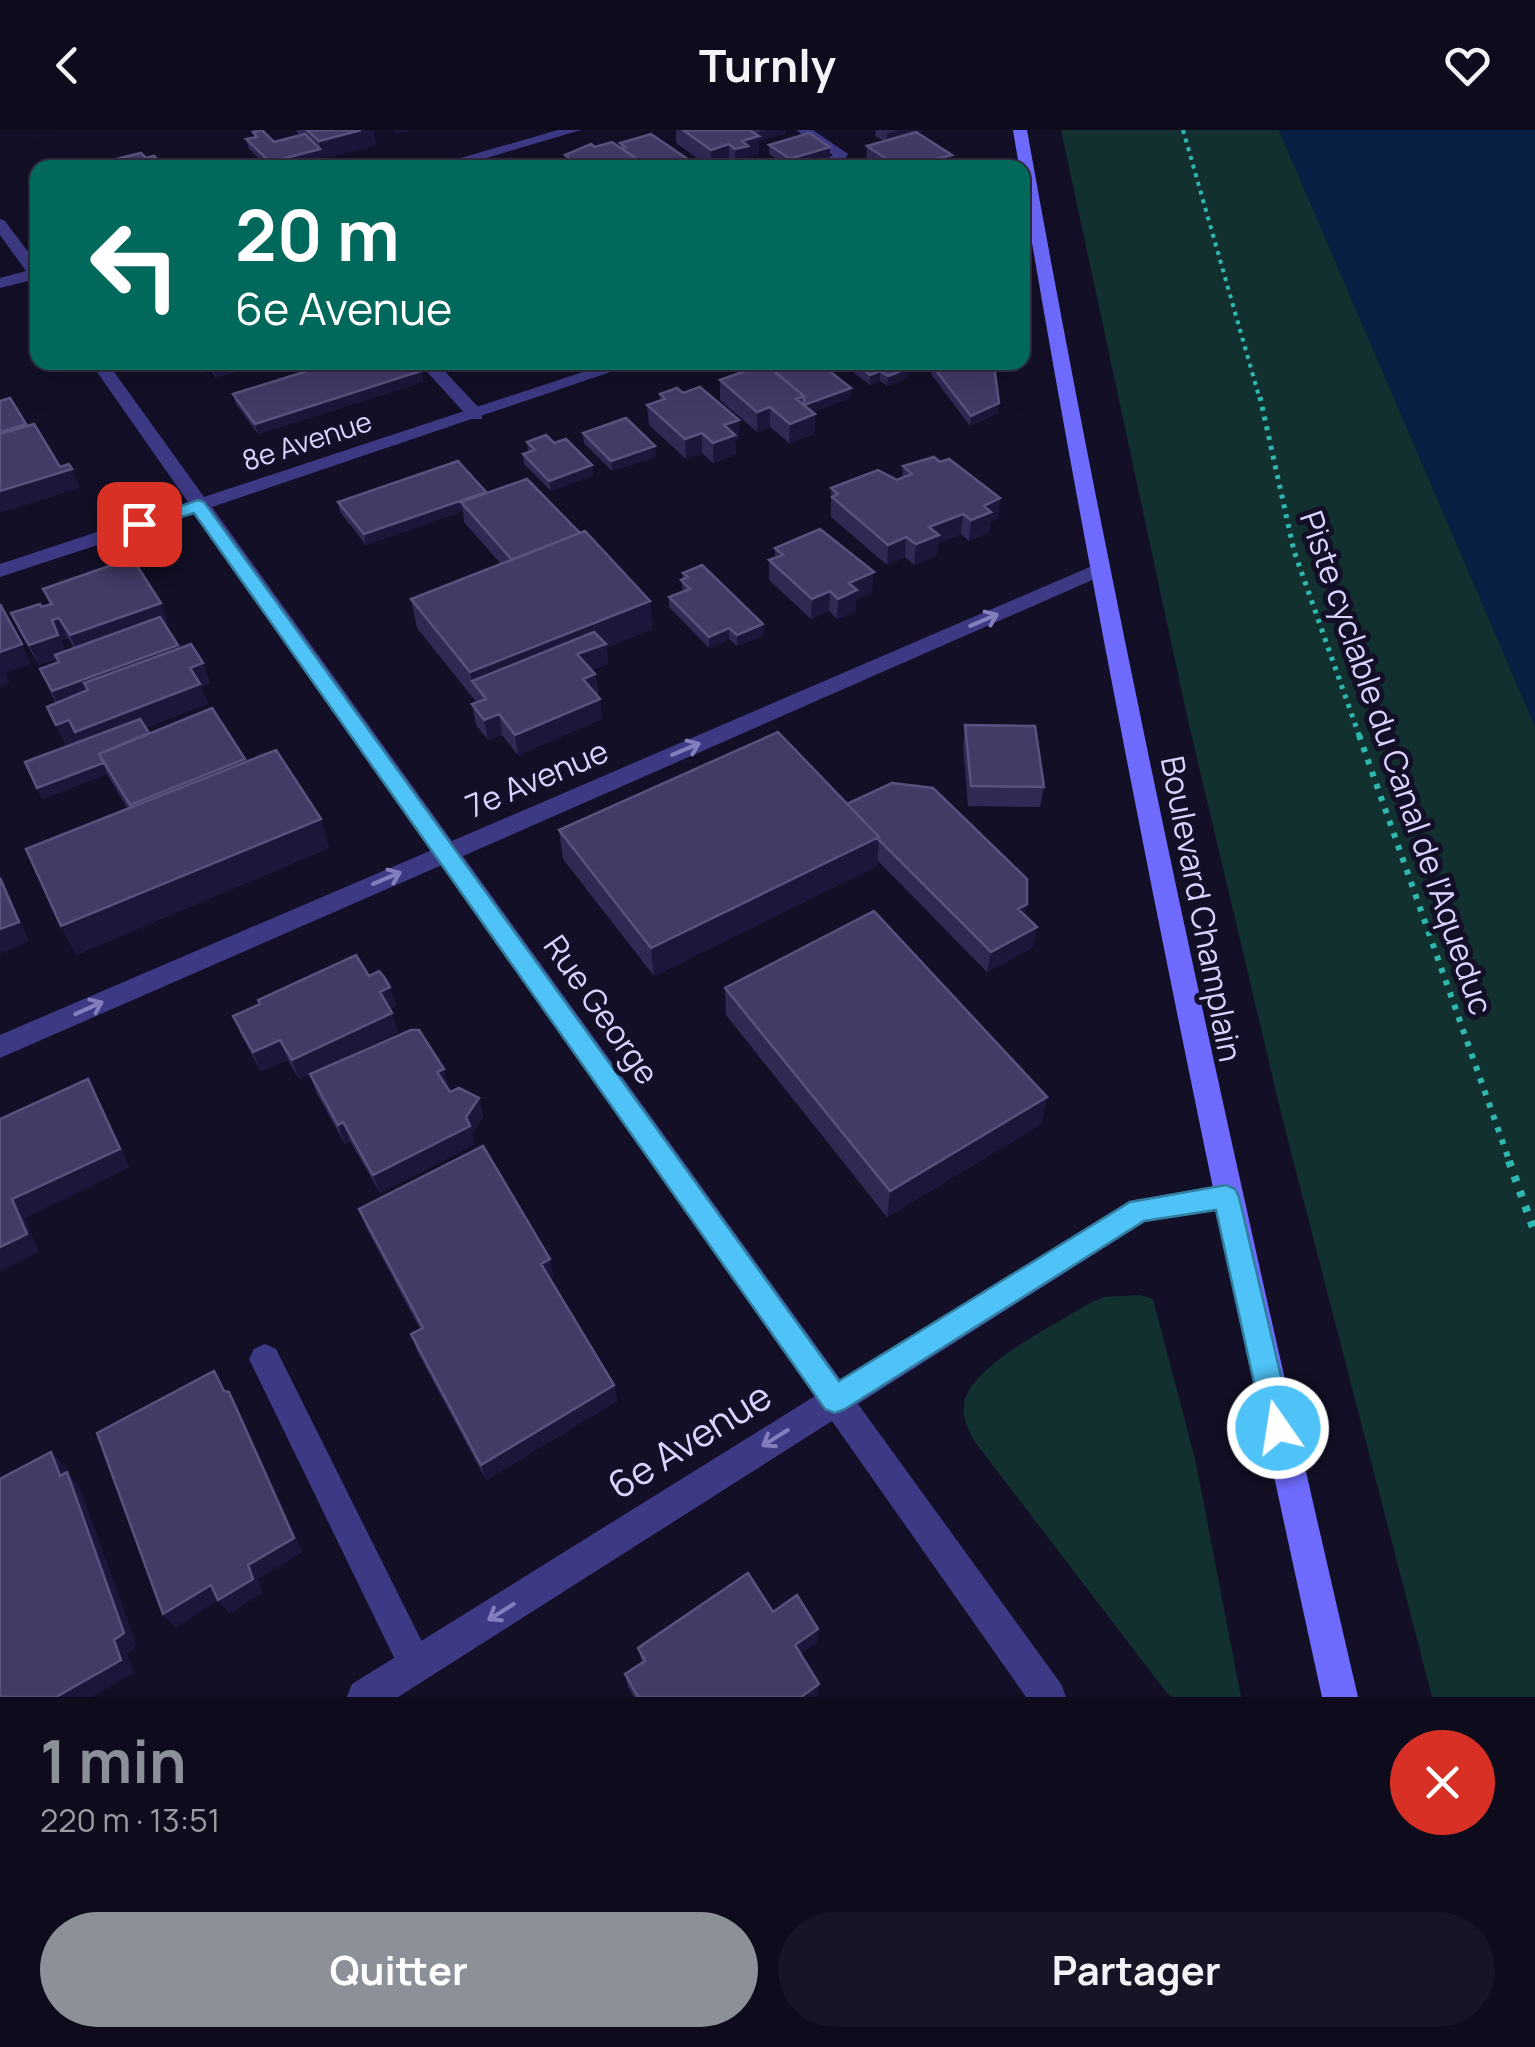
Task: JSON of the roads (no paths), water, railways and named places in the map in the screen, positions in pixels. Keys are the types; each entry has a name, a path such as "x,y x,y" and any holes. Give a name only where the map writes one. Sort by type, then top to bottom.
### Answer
{"main road":[{"name":"Boulevard Champlain","path":"1020,130 1023,160"},
{"name":"Boulevard Champlain","path":"1030,232 1226,1197 1340,1697"}],"street":[{"path":"463,160 574,130"},
{"path":"803,130 841,154 837,160"},
{"path":"0,224 30,265"},
{"path":"0,282 30,276"},
{"name":"Rue George","path":"104,370 1048,1697"},
{"path":"434,370 476,414"},
{"name":"8e Avenue","path":"0,571 608,370"},
{"name":"7e Avenue","path":"0,1047 1099,570"},
{"name":"6e Avenue","path":"393,1685 835,1400 1139,1210 1226,1197"},
{"path":"265,1359 393,1685"}],"water":[{"path":"1279,130 1535,130 1535,726 1282,137"}]}
